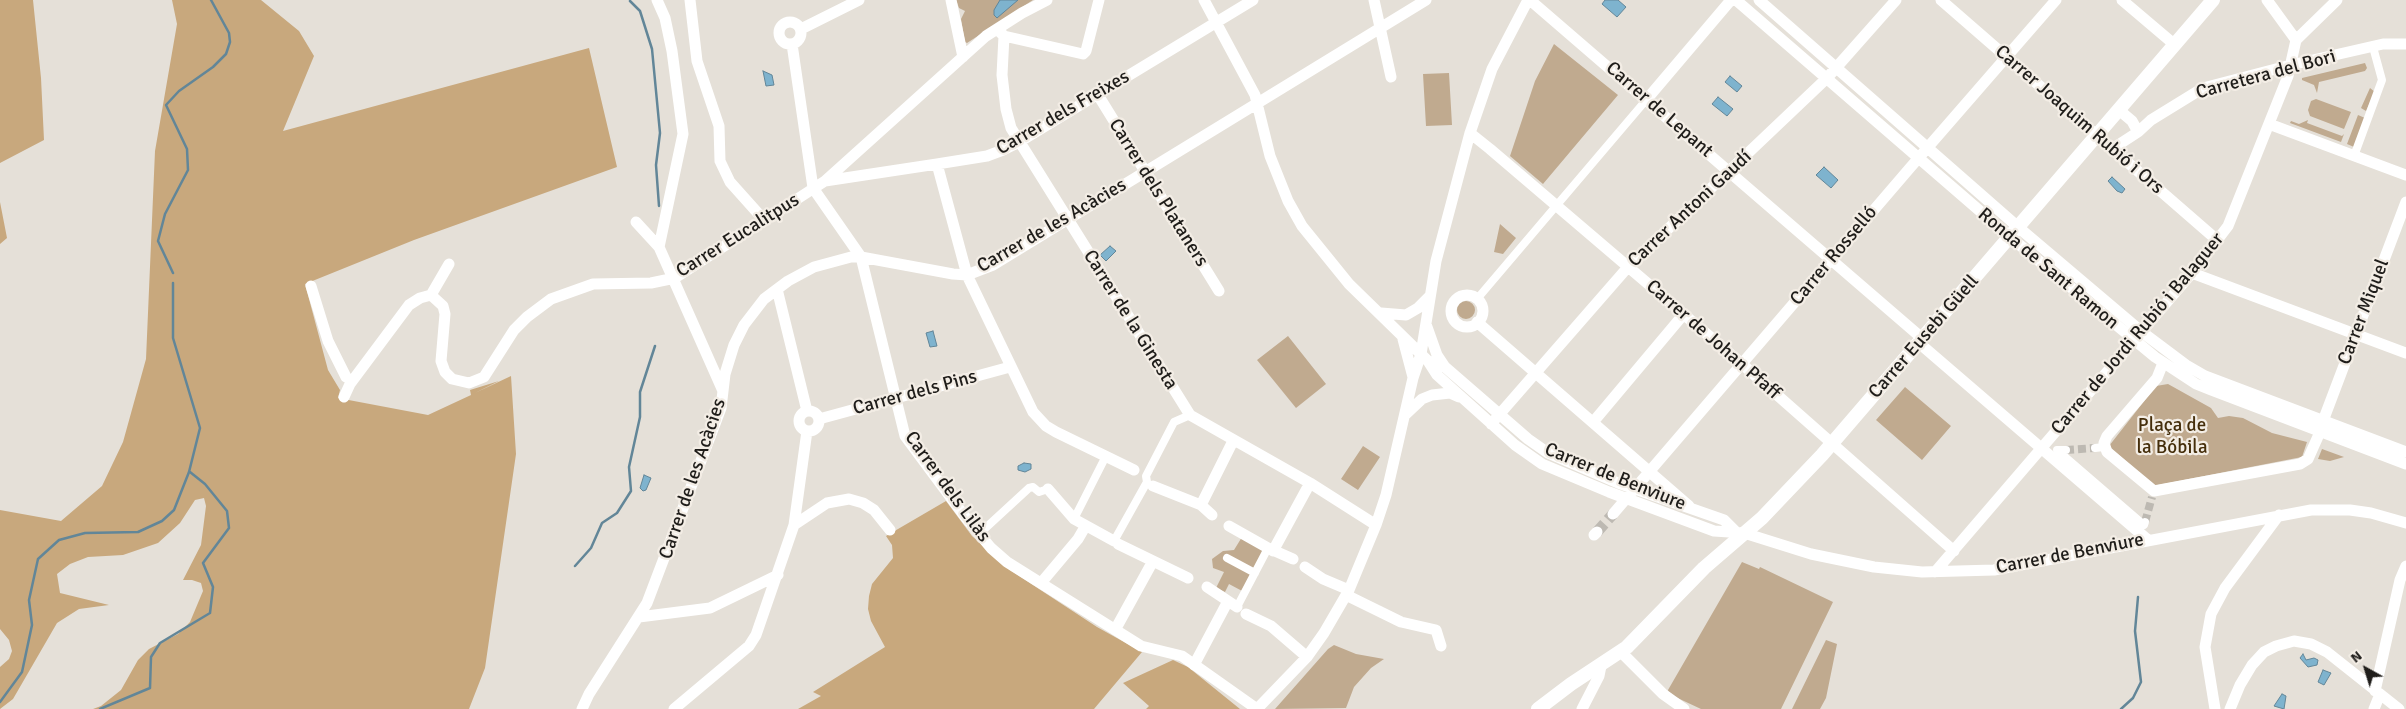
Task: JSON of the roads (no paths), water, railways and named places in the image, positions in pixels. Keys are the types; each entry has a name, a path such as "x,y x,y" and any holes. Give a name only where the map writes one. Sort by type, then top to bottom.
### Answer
{"street":[{"path":"657,0 665,18 672,51 683,134 659,246"},
{"path":"690,0 697,61 719,126 722,166 730,182 764,220"},
{"path":"801,29 859,0"},
{"path":"951,0 963,57"},
{"name":"Carrer Eucalitpus","path":"431,296 443,306 445,314 441,361 445,372 452,380 469,383 484,377 514,330 527,317 551,299 593,284 651,283 675,278 825,181 963,57 1046,0"},
{"path":"1000,32 1083,54 1086,51 1099,0"},
{"path":"1204,0 1255,95 1276,171 1288,201 1302,226 1349,284 1424,358"},
{"name":"Carrer dels Freixes","path":"825,181 987,156 1020,142 1253,0"},
{"path":"1374,0 1391,77"},
{"name":"Carrer de les Acàcies","path":"582,709 589,694 647,603 670,547 721,408 726,374 739,335 757,307 777,289 814,267 861,257 945,273 967,275 992,265 1426,0"},
{"path":"1257,709 1307,657 1324,633 1347,593 1376,525 1386,495 1413,378 1424,358 1425,320 1429,296 1470,133 1492,69 1529,0"},
{"name":"Carrer de Lepant","path":"1529,0 1647,99 1831,259 1921,341 2148,540"},
{"path":"1477,299 1731,0"},
{"name":"Ronda de Sant Ramon","path":"1736,0 1919,157 2014,232 2138,337 2163,363 2204,387 2406,452"},
{"name":"Ronda de Sant Ramon","path":"1759,0 1928,148 2014,232"},
{"name":"Carrer Antoni Gaudí","path":"1491,424 1628,267 1827,78 1896,0"},
{"name":"Carrer Joaquim Rubió i Ors","path":"1941,0 2218,240"},
{"name":"Carrer Rosselló","path":"1613,514 2056,0"},
{"path":"2122,0 2175,45"},
{"path":"2138,132 2132,121 2119,110 2214,0"},
{"path":"2267,0 2296,40 2337,0"},
{"path":"789,22 796,23 801,29 800,39 792,44 785,43 780,38 780,27 789,22"},
{"name":"Carrer de la Ginesta","path":"1000,32 1006,109 1011,128 1190,415 1310,483 1376,525"},
{"name":"Carrer de Jordi Rubió i Balaguer","path":"1935,572 2138,337 2192,273 2228,226 2291,65 2296,40"},
{"name":"Carrer dels Lilàs","path":"792,44 813,188 861,257 905,436 979,534 1007,562 1140,646 1182,656 1257,709"},
{"name":"Carretera del Bori","path":"2112,148 2196,91 2291,65 2373,47 2406,44"},
{"path":"2354,156 2382,80 2373,47"},
{"name":"Carrer dels Plataners","path":"1098,95 1219,291"},
{"name":"Carrer Eusebi Güell","path":"1538,709 1576,680 1621,652 1739,532 1762,518 1921,341 2119,110"},
{"path":"2269,124 2406,175"},
{"name":"Carrer de Johan Pfaff","path":"1470,133 1742,364 1954,551"},
{"path":"937,164 967,275 1028,403 1040,421 1056,432 1134,470"},
{"name":"Carrer Miquel","path":"2322,426 2406,202"},
{"path":"636,222 659,246 675,278 724,392"},
{"path":"344,397 352,381 409,305 420,298 431,296 449,264"},
{"path":"2192,273 2406,353"},
{"path":"311,286 328,341 346,377 352,381"},
{"path":"777,289 807,411"},
{"path":"1470,295 1477,299 1482,310 1477,322 1462,326 1452,318 1451,308 1455,299 1460,296 1470,295"},
{"path":"1380,313 1406,315 1418,308 1429,296"},
{"path":"1594,421 1684,315"},
{"path":"1425,320 1436,355 1445,367"},
{"path":"1477,322 1594,421 1693,509"},
{"path":"1400,333 1406,346 1413,378"},
{"name":"Ronda de Sant Ramon","path":"2138,337 2205,376 2406,464"},
{"name":"Carrer de Benviure","path":"1424,358 1445,367 1548,453 1634,488 1724,520 1739,532"},
{"name":"Carrer de Benviure","path":"1424,358 1437,375 1464,400 1542,464 1714,531 1739,532 1811,554 1874,567 1935,572 1994,570 2311,510 2350,510 2371,513 2406,523"},
{"path":"2163,363 2157,378 2107,436 2100,447 2153,494 2300,464 2308,459 2322,426"},
{"name":"Carrer dels Pins","path":"819,419 1010,367"},
{"name":"Carrer de Benviure","path":"1406,414 1422,399 1432,395 1450,393 1464,400"},
{"path":"807,411 816,413 819,419 816,428 807,431 801,427 799,420 802,414 807,411"},
{"path":"1116,542 1147,482 1146,476 1174,422 1190,415"},
{"path":"674,709 753,641 778,575 794,525 807,431"},
{"path":"1201,505 1233,441"},
{"path":"2066,450 2057,450 2144,525 2145,522"},
{"path":"1074,519 1106,456"},
{"path":"1194,665 1237,607 1255,573 1271,550 1310,483"},
{"path":"1154,486 1201,505 1212,515"},
{"path":"979,534 1029,488 1033,487 1039,492 1048,489 1074,519 1085,527 1188,578"},
{"path":"794,525 827,503 849,498 863,503 874,510 890,530"},
{"path":"2238,689 2214,705 2205,647 2211,614 2225,588 2279,515"},
{"path":"1229,526 1293,560"},
{"path":"1041,583 1078,539 1085,527"},
{"path":"1227,558 1255,573"},
{"path":"1116,630 1153,561"},
{"path":"2374,709 2400,580 2406,566"},
{"path":"1305,567 1347,593 1401,622 1436,630 1441,646"},
{"path":"639,617 710,608 778,575"},
{"path":"1207,587 1271,626 1307,657"},
{"path":"2230,709 2238,689 2252,665 2264,652 2276,646 2294,641 2310,644 2327,652 2399,709"},
{"path":"1621,652 1663,694 1684,709"},
{"path":"1584,705 1599,676 1601,666"},
{"path":"1576,680 1586,690 1584,705"}],"water":[{"path":"1000,0 1018,0 997,18 994,15 994,10"},
{"path":"1605,0 1618,0 1626,7 1617,17 1602,4"},
{"path":"763,71 772,75 774,85 766,86"},
{"path":"1730,76 1742,86 1737,92 1725,82"},
{"path":"1718,97 1733,109 1727,116 1712,104"},
{"path":"1824,167 1838,180 1831,188 1816,175"},
{"path":"2112,177 2125,189 2122,193 2117,191 2108,181"},
{"path":"1110,246 1116,251 1106,261 1100,255"},
{"path":"933,331 937,346 930,347 926,333"},
{"path":"1024,463 1031,464 1031,469 1025,472 1018,470 1018,466"},
{"path":"644,475 651,478 646,490 643,491 640,488"},
{"path":"2303,654 2306,660 2314,658 2318,660 2317,665 2308,667 2300,658"},
{"path":"2323,670 2331,673 2324,685 2318,682"},
{"path":"2282,694 2286,696 2284,709 2274,706"}],"waterway":[{"path":"173,273 158,241 165,214 188,170 187,149 166,105 179,91 213,67 226,54 230,42 229,33 211,0"},
{"path":"630,1 640,11 652,49 660,133 656,165 659,206"},
{"path":"0,702 22,672 32,625 29,600 38,559 59,540 85,533 138,532 162,521 174,510 189,472 200,428 173,338 173,283"},
{"path":"575,566 591,548 602,523 617,513 631,491 629,467 640,417 640,392 655,346"},
{"path":"100,709 150,688 151,657 160,643 210,613 213,587 203,563 229,528 227,511 205,484 190,472"},
{"path":"2121,709 2133,698 2141,682 2135,631 2138,597"}],"tunnel":[{"path":"2066,450 2095,448"},
{"path":"2145,522 2152,497"},
{"path":"1597,532 1613,514"}],"park label":[{"name":"Plaça de la Bóbila","path":"2172,437"}]}
